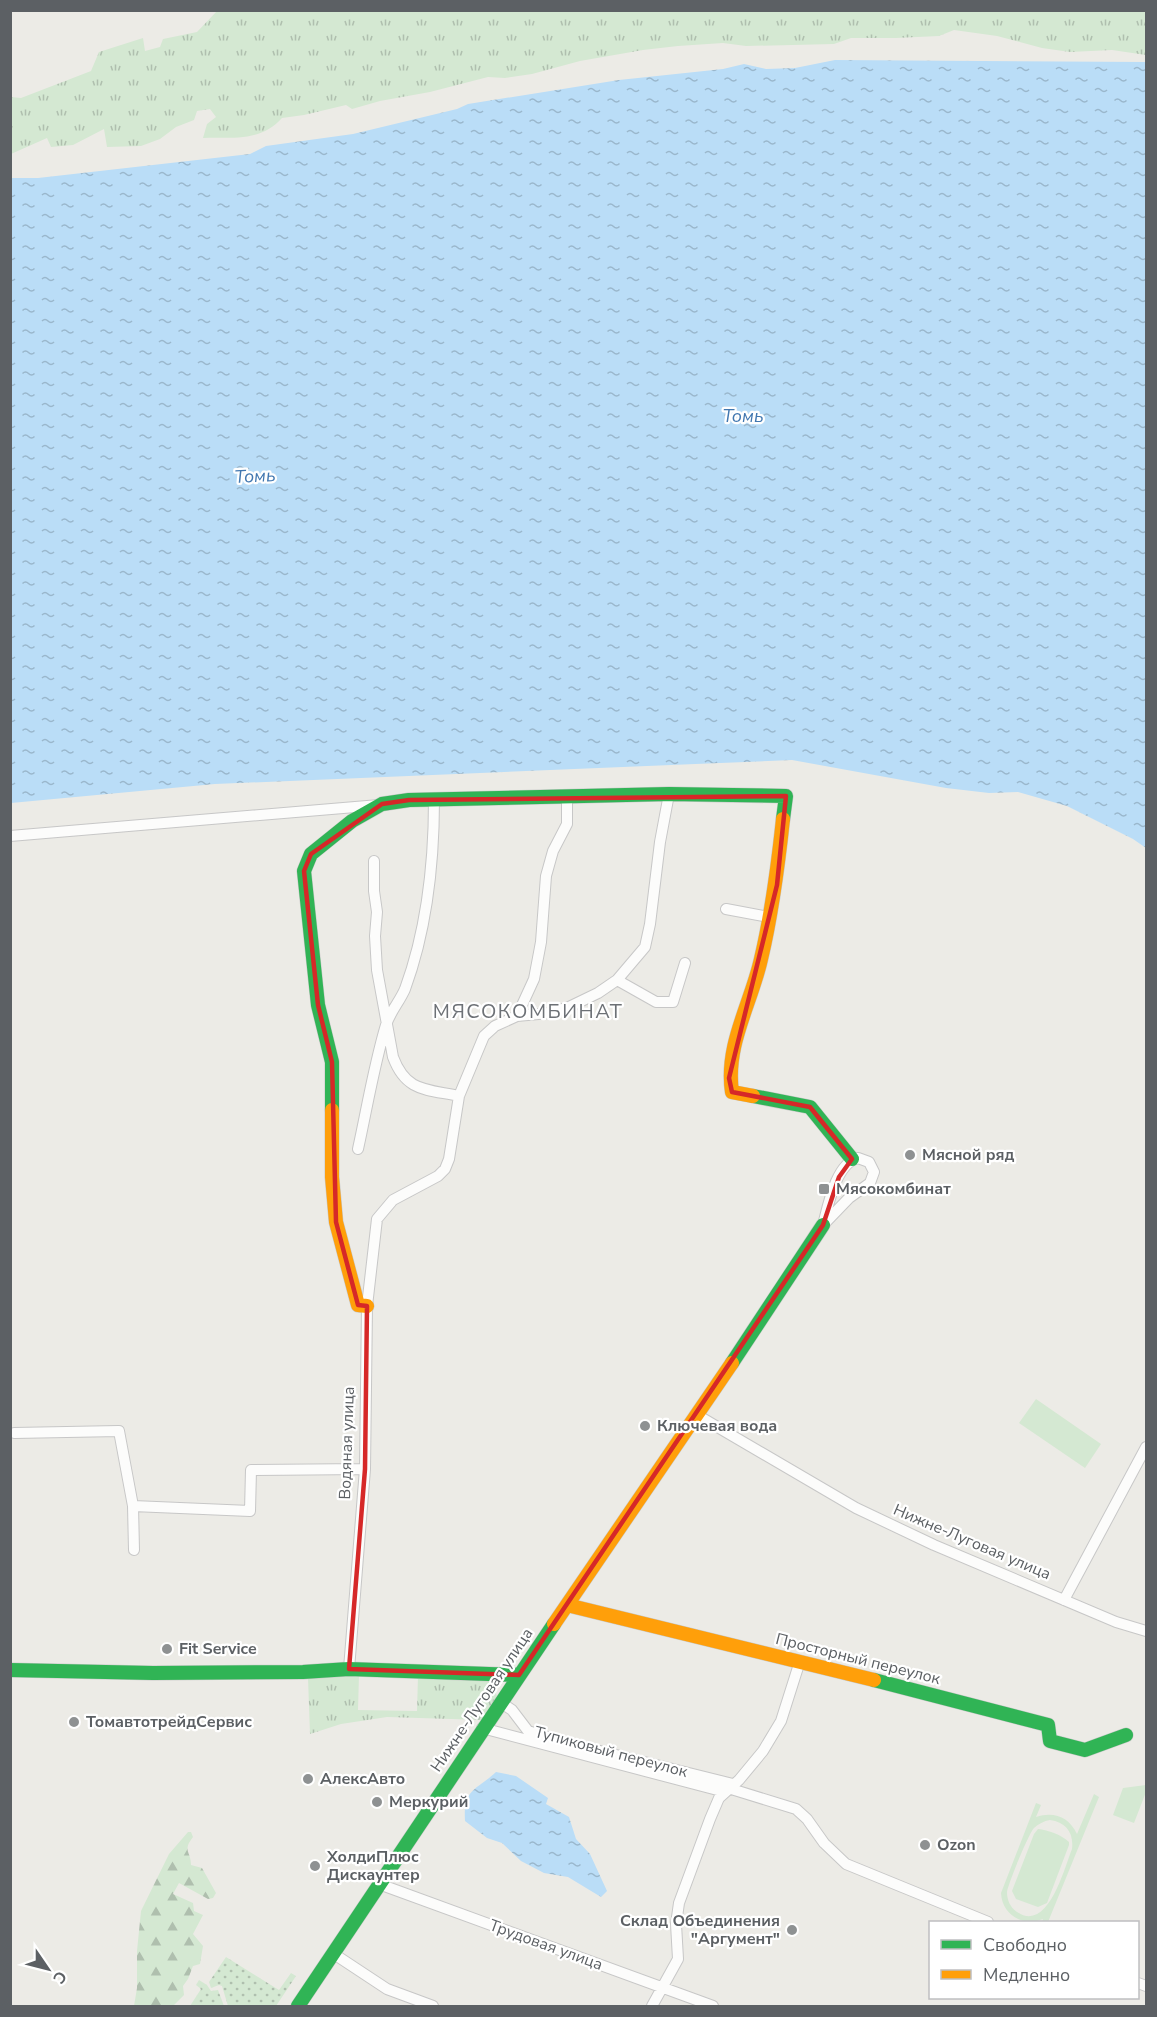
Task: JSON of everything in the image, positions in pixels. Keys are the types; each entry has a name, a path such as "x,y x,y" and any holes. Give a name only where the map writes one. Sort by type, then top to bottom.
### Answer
{"street":[{"path":"375,861 376,970 393,1057 405,1080 419,1088 459,1096 484,1036 495,1026 517,1016 549,1013 569,1008 598,993 617,980 645,947 648,941 660,842 669,794"},
{"path":"10,836 409,800 669,794 786,796 777,885 756,981 732,1057 729,1078 732,1092 810,1107 852,1159"},
{"path":"517,1016 534,979 541,942 546,876 553,851 567,824 567,796"},
{"path":"358,1149 387,1023 404,990 419,944 434,836 434,800"},
{"path":"367,1306 358,1305 336,1222 332,1177 332,1062 318,1005 304,871 311,854 352,821 382,804"},
{"path":"726,909 769,917"},
{"path":"617,980 656,1002 673,1002 685,963"},
{"name":"Водяная улица","path":"349,1669 365,1469 367,1306 377,1219 393,1200 438,1176 445,1169 449,1159 459,1096"},
{"path":"858,1158 868,1162 872,1166 873,1178 870,1183 849,1198 823,1225 839,1177 848,1162 858,1158"},
{"name":"Нижне-Луговая улица","path":"298,2007 482,1728 697,1415 823,1225"},
{"name":"Нижне-Луговая улица","path":"697,1415 856,1508 934,1545 1116,1622 1146,1630"},
{"path":"14,1432 119,1431 133,1506 134,1550"},
{"path":"1064,1600 1146,1447"},
{"path":"133,1506 250,1511 251,1470 365,1469"},
{"name":"Просторный переулок","path":"567,1605 800,1661 1048,1725 1050,1742 1086,1750 1126,1735"},
{"path":"652,2007 661,1987 676,1966 678,1959 676,1924 679,1903 710,1819 720,1798 739,1780 763,1751 781,1721 800,1661"},
{"path":"10,1670 153,1673 303,1672 349,1669 519,1675"},
{"name":"Тупиковый переулок","path":"500,1702 512,1710 528,1731 729,1788"},
{"name":"Тупиковый переулок","path":"482,1728 729,1788"},
{"path":"729,1788 796,1809 807,1819 824,1843 846,1864 982,1921"},
{"name":"Трудовая улица","path":"379,1884 713,2007"},
{"path":"334,1954 387,1989 433,2007"}],"highlighted area":[{"path":"786,796 777,885 729,1078 732,1092 810,1107 852,1159 839,1177 823,1225 519,1675 349,1669 365,1469 367,1306 358,1305 336,1222 332,1062 318,1005 304,871 311,854 382,804 409,800"}],"green space":[{"path":"1146,10 1146,55 1112,50 1070,52 1042,48 997,36 954,30 939,36 851,38 834,44 746,46 723,43 678,46 580,61 532,74 505,78 488,77 352,109 346,105 282,118 265,131 246,137 203,138 207,124 216,117 210,109 197,111 194,120 176,127 160,139 141,146 107,147 104,129 73,145 51,147 47,138 11,154 11,97 21,98 91,71 99,52 143,38 145,51 160,47 163,39 197,32 217,11"},
{"path":"1036,1399 1101,1444 1085,1468 1019,1423"},
{"path":"359,1675 358,1710 417,1711 418,1676 490,1679 497,1696 483,1720 387,1717 341,1724 310,1734 308,1678"},
{"path":"1146,1785 1146,1792 1134,1823 1113,1815 1123,1788"},
{"path":"1094,1794 1099,1797 1048,1921 1042,1921 1043,1919 1021,1920 1009,1913 1002,1901 1001,1893 1036,1803 1041,1805 1036,1817 1055,1815 1070,1823 1077,1834","holes":["1046,1821 1060,1823 1070,1833 1072,1849 1053,1896 1038,1914 1028,1916 1017,1912 1008,1901 1007,1892 1031,1832"]},
{"path":"1038,1829 1059,1835 1069,1842 1069,1845 1047,1903 1038,1907 1016,1899 1012,1891"},
{"path":"188,1832 191,1832 193,1837 188,1845 191,1865 202,1868 216,1893 213,1898 208,1899 179,1883 173,1894 193,1903 194,1911 203,1915 193,1934 203,1946 200,1964 193,1966 183,1986 184,1995 173,2006 134,2006 141,1911 169,1854"},
{"path":"226,1957 279,1990 291,1973 296,1976 276,2006 228,2006 222,1986 211,1988 209,1982"},
{"path":"199,1980 211,1991 218,1990 224,2006 190,2006 201,1989 196,1985"}],"water":[{"name":"Томь","path":"835,60 1146,62 1146,848 1133,839 1067,806 1018,792 989,793 946,788 792,760 215,784 11,803 11,178 38,178 250,154 266,146 353,134 457,109 468,104 619,80 723,69 744,64 766,69 795,68"},
{"path":"496,1772 516,1776 548,1798 546,1804 569,1817 576,1839 590,1854 607,1891 601,1897 568,1877 544,1873 521,1861 502,1843 487,1838 465,1821 466,1802 472,1791"}],"traffic: fast":[{"path":"332,1110 332,1062 318,1005 304,871 311,854 352,821 382,804 409,800 669,794 786,796 783,819"},
{"path":"753,1096 810,1107 852,1159"},
{"path":"732,1363 823,1225"},
{"path":"298,2006 554,1624"},
{"path":"10,1670 153,1673 303,1672 349,1669 519,1675"},
{"path":"874,1680 1048,1725 1050,1741 1085,1750 1126,1735"}],"traffic: slow":[{"path":"753,1096 732,1092 732,1058 765,942 783,819"},
{"path":"332,1110 332,1177 336,1222 358,1305 367,1306"},
{"path":"554,1624 732,1363"},
{"path":"567,1605 874,1680"}],"place":[{"name":"Мясной ряд","path":"910,1155"},
{"name":"Мясокомбинат","path":"824,1189"},
{"name":"Ключевая вода","path":"645,1426"},
{"name":"Fit Service","path":"167,1649"},
{"name":"ТомавтотрейдСервис","path":"74,1722"},
{"name":"АлексАвто","path":"308,1779"},
{"name":"Меркурий","path":"377,1802"},
{"name":"Ozon","path":"925,1845"},
{"name":"ХолдиПлюс Дискаунтер","path":"315,1866"},
{"name":"Склад Объединения \"Аргумент\"","path":"792,1930"}],"district":[{"name":"МЯСОКОМБИНАТ","path":"528,1011"}]}
